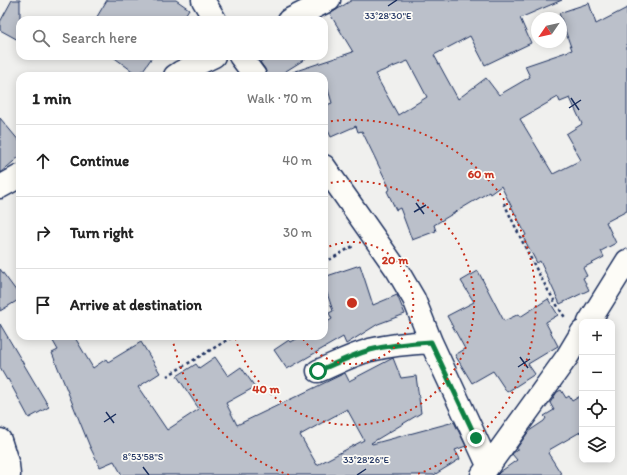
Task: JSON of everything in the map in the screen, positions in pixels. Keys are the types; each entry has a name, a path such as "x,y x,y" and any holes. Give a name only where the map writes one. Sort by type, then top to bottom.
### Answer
{"street":[{"path":"202,0 212,16"},
{"path":"297,16 329,0"},
{"path":"181,72 206,60"},
{"path":"243,60 252,72"},
{"path":"328,172 397,270 414,299 485,470"},
{"path":"0,187 16,178"},
{"path":"590,319 627,261"},
{"path":"485,470 567,357 579,337"},
{"path":"318,371 370,350 431,342"},
{"path":"0,440 6,469"}],"path":[{"path":"504,203 531,260 546,287 579,325"},
{"path":"328,261 353,246 374,238"},
{"path":"167,376 227,340"}],"building":[{"path":"12,0 20,0 20,16 16,16 16,39 0,30 0,22"},
{"path":"107,0 176,0 189,9 185,16 97,16"},
{"path":"352,0 562,0 520,18 531,43 485,65 470,36 434,55 458,99 486,78 499,95 530,77 525,66 572,50 567,36 567,12 562,12 589,3 596,24 627,8 627,211 606,222 616,243 601,251 604,257 583,268 587,276 583,278 589,290 560,304 540,261 537,263 523,237 526,235 501,186 490,194 489,192 434,225 436,231 412,240 400,208 396,210 387,191 390,189 362,131 358,132 356,126 331,137 328,131 328,104 332,103 328,90 328,72 293,72 353,52 330,14","holes":["408,61 427,97 398,115 375,74","558,97 560,102 570,98 582,124 566,134 581,160 553,174 520,119"]},
{"path":"117,60 150,60 142,72 134,72"},
{"path":"263,60 304,60 284,72 266,72 260,62"},
{"path":"0,118 16,137 16,159 0,173"},
{"path":"360,265 373,305 397,295 405,314 378,324 346,344 343,337 287,369 274,350 289,340 291,342 295,340 328,340 328,322 332,319 329,313 333,311 328,296 328,276"},
{"path":"0,269 16,291 16,301 0,311"},
{"path":"478,271 504,321 519,314 520,317 548,299 558,315 546,323 558,346 528,364 535,374 507,392 493,371 472,383 455,355 465,349 447,316 474,302 461,281"},
{"path":"0,324 49,407 29,418 8,379 7,380 0,368"},
{"path":"52,340 76,340 93,368 106,359 108,362 141,342 160,373 138,387 167,430 199,409 177,376 196,364 199,368 215,357 228,376 241,367 255,387 226,403 237,425 345,373 349,381 393,358 401,378 416,376 421,413 371,443 372,444 454,422 466,446 455,450 460,459 434,475 122,475 114,461 100,467 90,447 52,353 58,350","holes":["347,409 364,440 317,465 300,435"]},
{"path":"561,390 566,398 569,396 572,401 579,397 579,433 549,450 550,452 548,453 562,475 497,475 517,460 512,454 517,450 529,431 544,421 546,418 544,416 554,410 550,403 557,392"}],"route":[{"path":"318,371 370,350 431,342 476,438"}]}
